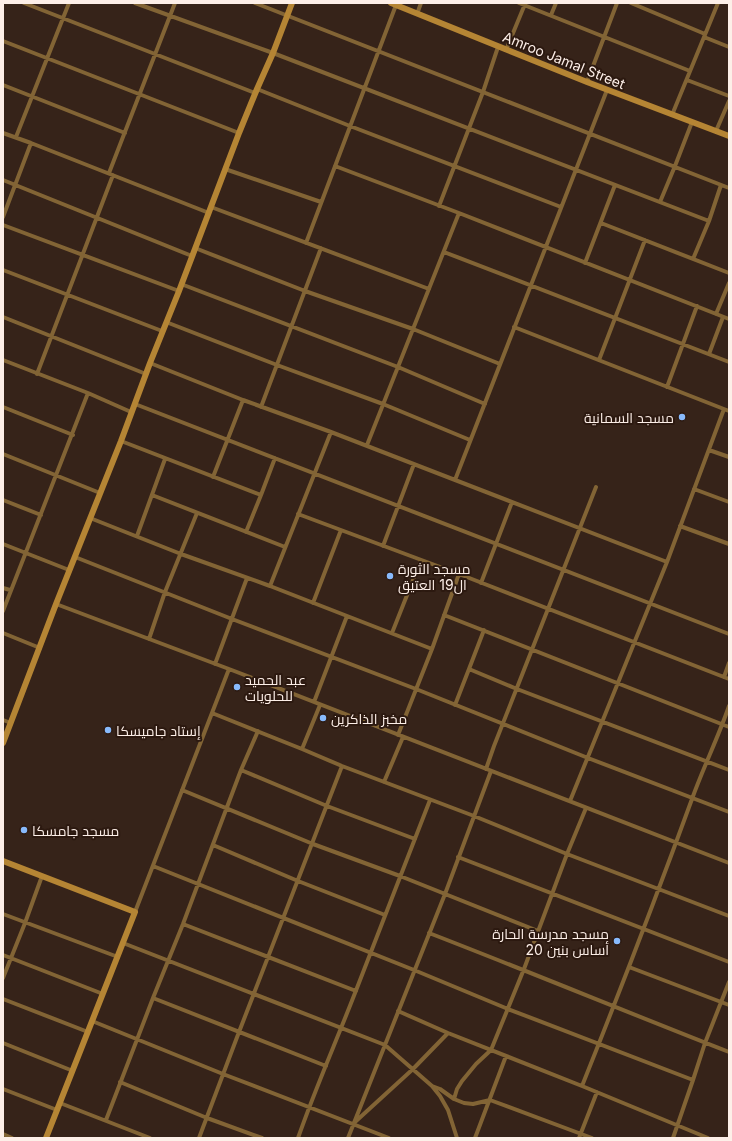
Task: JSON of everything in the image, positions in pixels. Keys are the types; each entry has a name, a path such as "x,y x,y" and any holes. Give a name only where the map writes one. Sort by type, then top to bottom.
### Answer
{"street":[{"path":"24,3 561,207"},
{"path":"16,137 69,3"},
{"path":"134,3 273,53 709,221"},
{"path":"37,374 97,218 125,133 175,3"},
{"path":"255,3 729,188"},
{"path":"3,744 239,133 273,53 292,3"},
{"path":"417,14 421,3"},
{"path":"519,3 525,4 604,38 690,71"},
{"path":"551,15 556,3"},
{"path":"587,82 617,3"},
{"path":"631,3 729,47"},
{"path":"672,115 718,3"},
{"path":"306,243 379,51 393,4"},
{"name":"Amroo Jamal Street","path":"393,4 607,90 729,136"},
{"path":"506,50 525,4"},
{"path":"3,41 239,133"},
{"path":"440,206 483,92 498,47"},
{"path":"687,80 729,96"},
{"path":"3,85 125,133"},
{"path":"455,480 607,90"},
{"path":"716,131 729,101"},
{"path":"660,202 692,122"},
{"path":"3,133 31,142 111,174 321,248 429,289"},
{"path":"3,217 31,142"},
{"path":"335,166 729,319"},
{"path":"225,169 321,202"},
{"path":"3,180 192,256"},
{"path":"585,263 615,185"},
{"path":"693,259 709,221 721,185"},
{"path":"367,445 459,213"},
{"path":"601,223 729,273"},
{"path":"3,225 82,256 179,291"},
{"path":"599,360 645,240"},
{"path":"195,248 500,364"},
{"path":"261,407 321,248"},
{"path":"444,252 614,319 729,362"},
{"path":"3,270 162,331"},
{"path":"716,314 729,283"},
{"path":"181,284 398,368 485,404"},
{"path":"666,387 697,306"},
{"path":"709,354 723,316"},
{"path":"3,317 146,374"},
{"path":"166,322 383,404 470,440"},
{"path":"514,327 727,410 709,450 667,562 570,801"},
{"path":"3,360 88,393 131,412"},
{"path":"150,363 261,407 367,445 667,562"},
{"path":"3,611 10,590 26,554 73,435 88,393"},
{"path":"213,477 243,400"},
{"path":"135,404 729,634"},
{"path":"3,407 73,435"},
{"path":"270,586 331,432"},
{"path":"120,441 261,495"},
{"path":"709,450 729,457"},
{"path":"3,454 100,493"},
{"path":"246,532 275,458"},
{"path":"137,536 165,459"},
{"path":"383,546 414,464"},
{"path":"486,769 596,487"},
{"path":"694,489 729,502"},
{"path":"152,495 285,547"},
{"path":"3,500 41,515"},
{"path":"482,583 512,502"},
{"path":"149,639 165,592 197,513"},
{"path":"298,514 459,574 727,678 729,664"},
{"path":"90,518 432,649"},
{"path":"680,526 729,544"},
{"path":"313,603 341,530"},
{"path":"3,544 69,570"},
{"path":"75,557 729,812"},
{"path":"392,633 421,560"},
{"path":"398,735 432,649 459,574"},
{"path":"215,664 247,578"},
{"path":"3,588 10,590"},
{"path":"56,604 229,669 729,863"},
{"path":"444,615 729,727"},
{"path":"314,702 347,616"},
{"path":"455,706 484,630"},
{"path":"3,633 40,648"},
{"path":"46,1138 118,957 229,669"},
{"path":"469,669 517,689 729,770"},
{"path":"302,748 320,705"},
{"path":"582,1086 677,842 692,798 729,706"},
{"path":"212,713 302,748 342,766 729,916"},
{"path":"3,720 11,723"},
{"path":"106,1120 183,924 226,808 258,731"},
{"path":"384,782 403,737"},
{"path":"199,1138 342,766"},
{"path":"241,770 326,806 415,839"},
{"path":"348,1138 445,894 491,771"},
{"path":"182,790 313,844 400,876 538,931"},
{"path":"298,1138 430,800"},
{"path":"454,1099 457,1089 462,1081 476,1064 491,1050 586,808"},
{"path":"213,845 298,881 385,914"},
{"path":"458,857 729,962"},
{"path":"3,861 135,912"},
{"path":"153,866 508,1009 693,1080"},
{"path":"3,978 42,876"},
{"path":"3,914 118,957"},
{"path":"183,924 356,991"},
{"path":"429,933 524,969 729,1052"},
{"path":"123,943 253,995 385,1045 432,1086 445,1102 457,1138"},
{"path":"3,955 103,994"},
{"path":"629,967 729,1005"},
{"path":"673,1138 729,982"},
{"path":"153,998 326,1066"},
{"path":"3,999 88,1032"},
{"path":"398,1010 448,1033 708,1138"},
{"path":"92,1021 223,1074 389,1138"},
{"path":"354,1124 413,1069 448,1033"},
{"path":"3,1043 73,1071"},
{"path":"475,1138 506,1056"},
{"path":"120,1082 207,1118 262,1138"},
{"path":"432,1086 444,1091 454,1099 469,1104 490,1100 580,1136 592,1138"},
{"path":"3,1089 57,1110"},
{"path":"580,1136 597,1092"},
{"path":"60,1103 150,1138"},
{"path":"3,1134 12,1138"}],"place":[{"name":"مسجد السمانية","path":"682,417"},
{"name":"مسجد الثورة ال19 العتيق","path":"390,576"},
{"name":"عبد الحميد للحلويات","path":"237,687"},
{"name":"مخبز الذاكرين","path":"323,718"},
{"name":"إستاد جاميسكا","path":"108,730"},
{"name":"مسجد جامسكا","path":"24,830"},
{"name":"مسجد مدرسة الحارة 20 أساس بنين","path":"617,941"}]}
